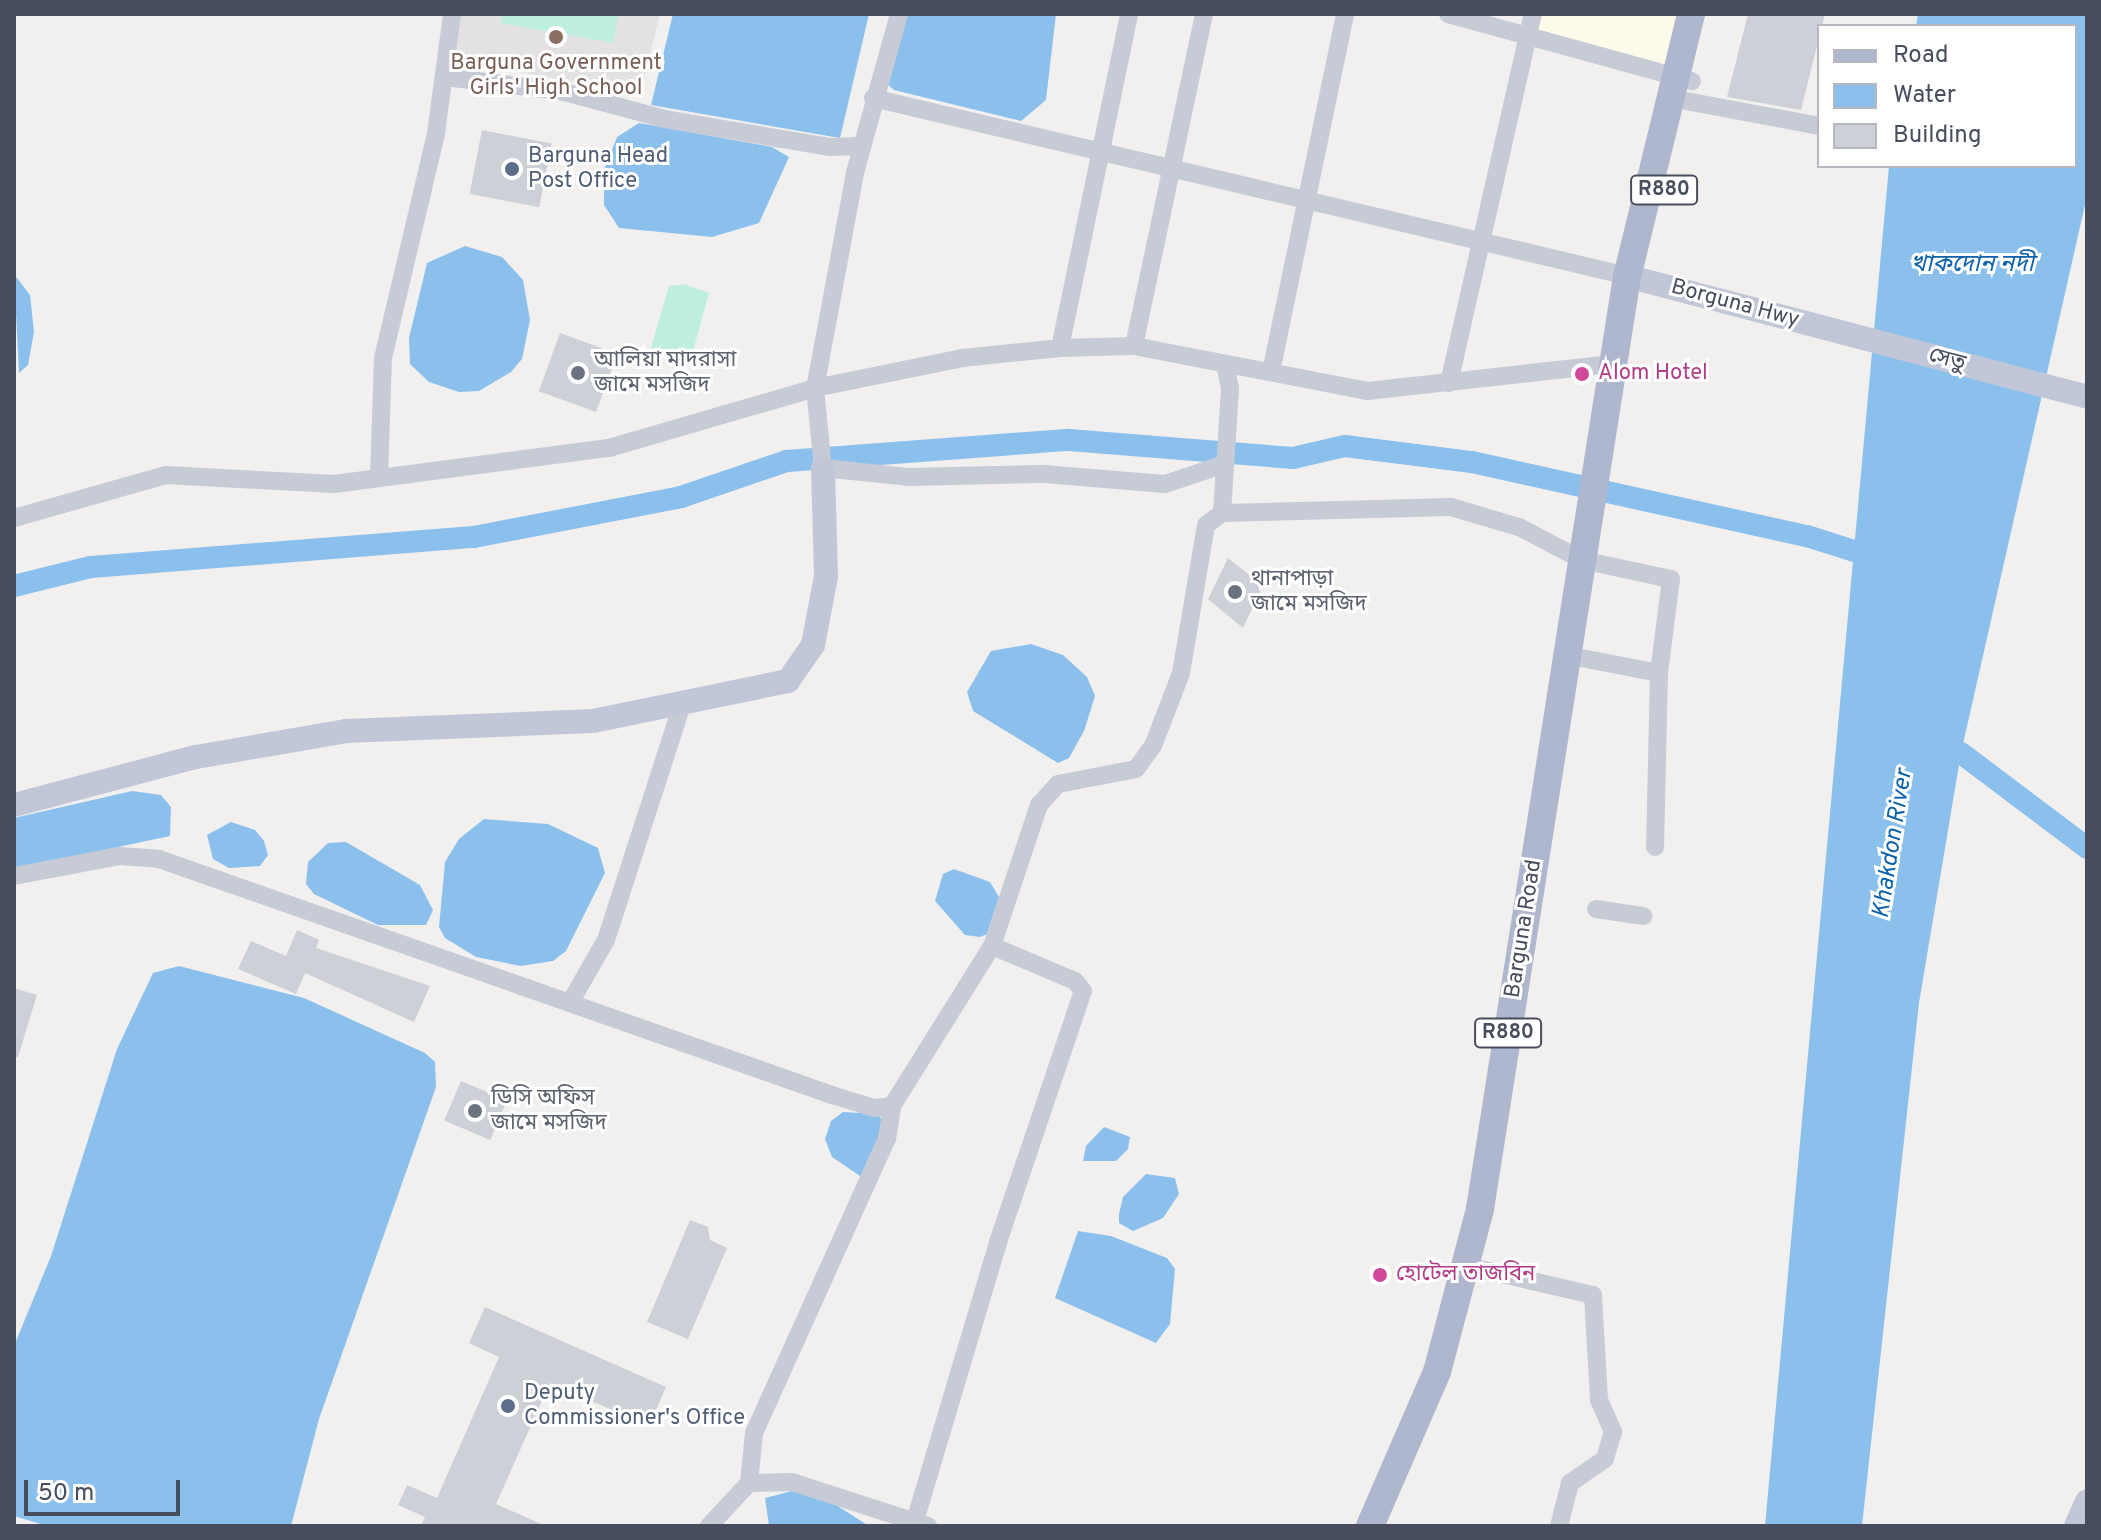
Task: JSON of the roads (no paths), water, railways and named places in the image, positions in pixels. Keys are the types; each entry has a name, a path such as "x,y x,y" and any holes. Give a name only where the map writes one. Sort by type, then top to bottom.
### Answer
{"main road":[{"name":"Barguna Road","path":"1685,86 1691,14"},
{"name":"Barguna Road","path":"1370,1526 1413,1437 1467,1266 1613,364 1705,14"}],"street":[{"path":"379,478 383,358 445,77 452,14"},
{"path":"14,805 196,757 346,731 593,721 788,681 803,668 826,576 823,468 813,408 815,388 861,146 899,14"},
{"path":"1060,348 1104,154 1129,14"},
{"path":"1134,346 1204,14"},
{"path":"1271,372 1345,14"},
{"path":"1448,14 1531,23 1685,86 1817,125"},
{"path":"1449,383 1477,241 1531,23"},
{"path":"445,77 561,91 665,119 829,147 861,146"},
{"path":"873,98 1635,278"},
{"name":"Borguna Hwy","path":"1635,278 1828,329"},
{"name":"সেতু","path":"1828,329 2077,394"},
{"path":"14,518 166,475 334,484 609,448 815,388 962,358 1060,348 1134,346 1367,391 1613,364"},
{"path":"1222,513 1222,465 1230,388 1225,364"},
{"path":"823,468 908,477 1044,474 1165,484 1222,465"},
{"path":"709,1526 749,1483 754,1433 887,1139 892,1106 992,946 1039,805 1058,784 1136,769 1153,746 1181,673 1206,525 1222,513 1451,507 1519,527 1582,560 1671,579 1659,673 1655,847"},
{"path":"1566,655 1659,673"},
{"path":"571,1001 606,940 682,704"},
{"path":"14,876 120,856 159,859 832,1095 874,1108 892,1106"},
{"path":"1596,909 1643,916"},
{"path":"749,1483 792,1482 921,1523 998,1242 1083,991 1075,981 992,946"},
{"path":"1467,1266 1593,1295 1598,1397 1613,1432 1605,1459 1570,1483 1559,1526"},
{"path":"2076,1526 2087,1501"}],"water":[{"path":"673,14 869,14 840,138 651,105"},
{"path":"905,14 1056,14 1046,100 1021,121 894,90 884,81"},
{"name":"খাকদোন নদী","path":"1918,14 2087,14 2087,196 1961,753 1919,1003 1862,1526 1765,1526 1889,168 2077,168 2077,24 1916,24"},
{"path":"639,123 772,147 789,157 759,223 712,237 619,228 604,205 604,170 617,137"},
{"path":"465,246 502,257 523,280 530,320 522,359 511,372 479,391 459,392 429,382 410,364 409,338 427,263"},
{"path":"14,274 30,295 34,332 28,365 19,373"},
{"path":"1031,644 1063,655 1087,677 1095,696 1084,731 1069,758 1058,763 973,711 967,692 991,651"},
{"path":"132,791 161,795 171,807 170,836 14,869 14,818"},
{"path":"484,819 548,824 598,848 605,873 566,951 553,961 521,966 476,957 445,938 439,927 445,862 459,839"},
{"path":"231,822 255,830 264,841 268,855 260,866 229,868 213,859 207,835"},
{"path":"346,842 420,885 433,910 426,925 378,925 314,894 306,884 308,862 328,843"},
{"path":"954,869 990,882 999,897 987,934 980,937 965,935 935,901 943,874"},
{"path":"179,966 304,998 425,1053 435,1062 436,1087 319,1419 291,1526 47,1526 14,1516 14,1346 51,1256 117,1049 153,973"},
{"path":"843,1112 877,1114 890,1127 863,1178 832,1157 825,1139 831,1121"},
{"path":"1104,1127 1130,1137 1128,1149 1116,1161 1083,1161 1086,1146"},
{"path":"1146,1174 1175,1178 1179,1194 1163,1218 1133,1231 1119,1223 1119,1214 1123,1197"},
{"path":"1078,1231 1111,1236 1167,1258 1175,1269 1170,1324 1156,1343 1055,1298"},
{"path":"796,1490 836,1505 869,1526 769,1526 765,1498"}],"waterway":[{"path":"14,586 91,567 474,537 681,497 787,461 1069,440 1293,458 1345,446 1472,462 1807,536 1876,558"},
{"path":"1961,753 2087,848"}],"place":[{"name":"Barguna Government Girls' High School","path":"556,37"},
{"name":"Barguna Head Post Office","path":"512,169"},
{"name":"আলিয়া মাদরাসা জামে মসজিদ","path":"578,373"},
{"name":"Alom Hotel","path":"1582,374"},
{"name":"থানাপাড়া জামে মসজিদ","path":"1235,592"},
{"name":"ডিসি অফিস জামে মসজিদ","path":"475,1111"},
{"name":"হোটেল তাজবিন","path":"1380,1275"},
{"name":"Deputy Commissioner's Office","path":"508,1406"}],"water label":[{"name":"Khakdon River","path":"1894,844"}]}
